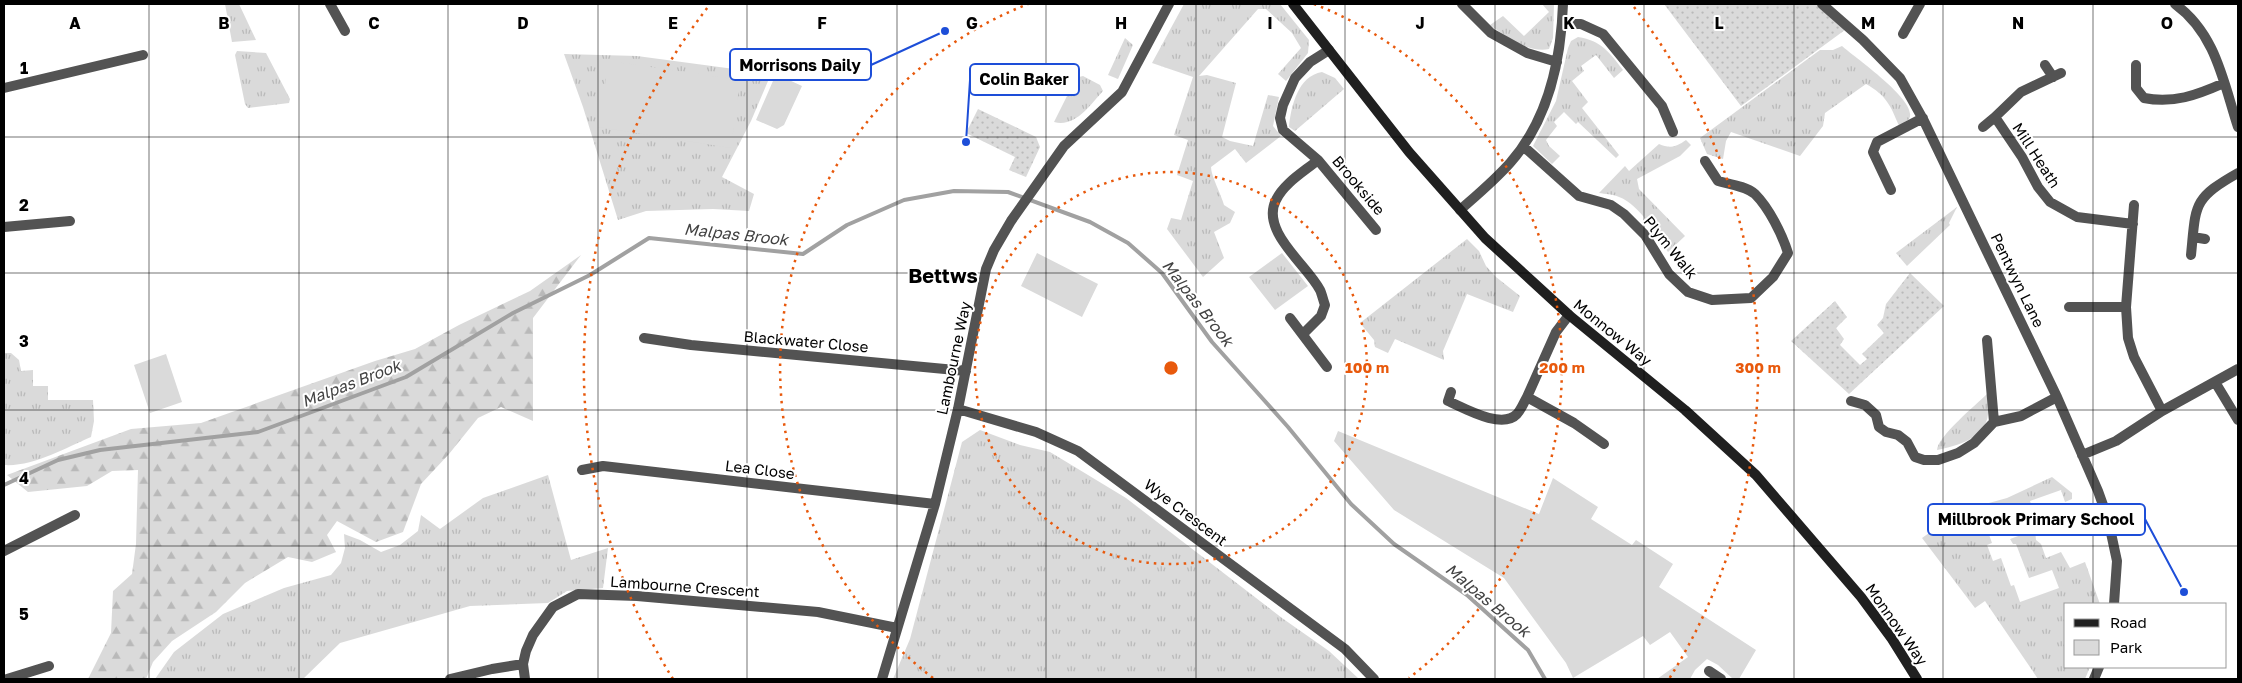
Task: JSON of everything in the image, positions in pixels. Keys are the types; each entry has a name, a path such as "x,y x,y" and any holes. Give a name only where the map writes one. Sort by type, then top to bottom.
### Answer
{"street":[{"path":"330,4 345,31"},
{"name":"Lambourne Way","path":"882,679 935,504 958,409 986,269 994,250 1036,184 1064,146 1122,92 1169,4"},
{"name":"Monnow Way","path":"1293,4 1409,152 1491,244 1568,315 1685,410 1756,475 1861,597 1918,679"},
{"path":"1462,4 1491,33 1527,53 1557,62"},
{"path":"1460,210 1509,164 1523,146 1546,104 1557,62 1563,4"},
{"name":"Pentwyn Lane","path":"1822,4 1900,78 1923,118 2057,397 2108,519 2116,561 2114,603"},
{"path":"1903,34 1920,4"},
{"path":"2175,4 2187,12 2205,33 2216,57 2238,127"},
{"path":"1562,24 1581,24 1603,34 1662,106 1673,132"},
{"name":"Brookside","path":"1329,50 1310,62 1295,78 1280,118 1283,130 1318,160 1376,230"},
{"path":"4,88 143,55"},
{"name":"Mill Heath","path":"2046,65 2057,75 2021,92 1995,117 2022,158 2038,187 2050,202 2077,217 2133,224"},
{"path":"2136,65 2136,88 2144,98 2160,101 2192,97 2224,83"},
{"path":"1983,128 1995,117"},
{"path":"1891,190 1873,152 1877,142 1923,118"},
{"name":"Plym Walk","path":"1523,146 1579,196 1611,205 1624,214 1644,235 1669,274 1688,292 1712,300 1751,298 1773,276 1788,253 1781,232 1754,194 1738,186 1718,181 1706,161"},
{"name":"Brookside","path":"1302,334 1321,316 1325,305 1320,290 1278,233 1273,212 1275,200 1284,188 1318,160"},
{"path":"2191,255 2196,207 2211,188 2238,173"},
{"path":"2134,205 2126,307 2128,338 2134,357 2162,411"},
{"path":"4,227 70,221"},
{"path":"2193,237 2205,239"},
{"path":"2069,307 2126,307"},
{"path":"1451,392 1448,401 1496,421 1509,420 1517,414 1556,332 1568,315"},
{"path":"1290,318 1327,367"},
{"name":"Blackwater Close","path":"644,338 691,346 966,371"},
{"path":"1987,340 1994,422"},
{"path":"2082,455 2116,441 2162,411 2238,369"},
{"path":"2215,382 2238,420"},
{"path":"1526,397 1574,423 1604,444"},
{"path":"1851,401 1865,405 1876,415 1880,427 1886,432 1898,435 1907,442 1915,457 1924,460 1938,460 1958,453 1974,442 1994,422 2021,416 2057,397"},
{"name":"Wye Crescent","path":"958,409 1036,432 1078,451 1346,649 1374,679"},
{"name":"Lea Close","path":"582,470 603,466 935,504"},
{"path":"4,551 74,515"},
{"name":"Lambourne Crescent","path":"525,679 523,664 533,635 553,607 578,594 637,596 818,612 896,628"},
{"path":"450,679 523,664"},
{"path":"7,679 49,666"},
{"path":"1709,671 1721,679"}],"green space":[{"path":"225,4 239,4 256,40 232,42"},
{"path":"1184,4 1280,4 1309,40 1308,53 1286,81 1278,74 1301,48 1292,33 1266,9 1258,9 1199,76 1207,75 1236,83 1222,137 1230,141 1253,146 1268,95 1279,97 1273,126 1281,136 1246,163 1235,149 1211,167 1224,205 1235,212 1230,223 1214,232 1224,258 1203,277 1167,229 1171,218 1181,220 1193,181 1177,175 1188,140 1174,135 1193,77 1152,63"},
{"path":"1542,4 1554,4 1553,38 1549,49 1534,49 1518,43 1490,25 1503,16 1524,36 1549,12"},
{"path":"1664,4 1822,4 1849,27 1741,106"},
{"path":"1578,37 1599,44 1623,70 1614,78 1596,55 1581,66 1584,71 1572,81 1588,102 1582,108 1619,155 1616,158 1578,122 1576,124 1564,112 1554,122 1557,126 1546,140 1549,146 1560,156 1552,164 1533,146 1556,101 1568,48 1571,41"},
{"path":"1125,38 1133,45 1118,79 1108,75"},
{"path":"1842,46 1896,91 1910,111 1909,119 1899,126 1887,102 1878,92 1866,84 1825,113 1823,126 1800,156 1731,132 1726,141 1723,159 1707,154 1700,138 1820,50 1833,50"},
{"path":"237,51 266,53 290,99 289,103 248,108 245,104 235,55"},
{"path":"564,54 637,56 771,74 751,121 722,177 754,194 749,211 713,209 646,211 618,220 583,107"},
{"path":"609,61 740,80 731,148 598,127"},
{"path":"1322,72 1335,78 1344,89 1295,131 1289,127 1297,93 1307,79"},
{"path":"776,74 802,86 784,125 777,129 756,120"},
{"path":"1083,76 1100,85 1103,91 1075,119 1062,123 1054,122 1074,82"},
{"path":"978,109 1036,137 1040,147 1026,177 1009,170 1015,157 966,133"},
{"path":"1686,140 1691,145 1680,156 1637,179 1639,189 1685,236 1668,252 1659,237 1634,206 1617,196 1599,193 1625,166 1629,171 1659,144 1673,146"},
{"path":"1957,207 1949,223 1950,225 1907,266 1896,253"},
{"path":"1467,239 1479,251 1486,266 1496,277 1520,296 1513,312 1467,294 1443,351 1444,360 1395,339 1388,353 1375,347 1374,340 1360,323"},
{"path":"1037,253 1098,284 1082,317 1021,286"},
{"path":"1282,253 1308,286 1275,310 1249,277"},
{"path":"581,255 533,318 533,421 501,407 478,418 449,454 421,484 403,532 376,542 337,521 327,535 336,552 312,562 288,557 245,583 216,612 172,641 153,662 146,679 88,679 111,633 113,591 132,574 136,544 138,470 112,471 87,486 28,492 7,475 131,429 201,423 375,361 415,349 459,325 530,291"},
{"path":"1910,273 1944,306 1849,394 1791,341 1835,301 1847,317 1836,328 1844,339 1840,345 1860,365 1867,359 1862,354 1884,333 1877,325 1883,318 1886,304"},
{"path":"4,353 11,353 19,360 21,371 33,370 33,386 48,386 48,400 93,400 94,421 91,437 37,460 15,465 4,465"},
{"path":"166,354 182,402 150,413 134,365"},
{"path":"1987,394 1988,414 1982,429 1969,440 1937,450 1950,429"},
{"path":"980,430 1020,445 1050,452 1126,498 1282,618 1329,651 1359,679 893,679 910,639 962,442"},
{"path":"1338,431 1539,514 1553,478 1598,507 1591,519 1632,545 1636,540 1673,564 1659,587 1756,650 1739,679 1733,679 1718,665 1707,659 1695,670 1690,679 1657,679 1688,657 1670,632 1650,645 1643,636 1573,678 1566,663 1504,578 1394,510 1334,441"},
{"path":"548,475 571,560 608,548 603,588 567,591 548,603 470,606 340,643 303,679 155,679 174,652 223,614 284,588 331,575 341,563 345,548 344,534 360,540 381,552 400,545 418,531 421,515 440,529 483,498"},
{"path":"2052,477 2072,493 2072,499 2065,502 2061,490 2030,501 2034,512 1987,529 1992,543 1987,545 1993,561 2001,558 2011,586 2014,585 2020,602 2059,588 2052,570 2029,578 2016,544 2013,544 2010,539 2035,530 2036,540 2041,544 2046,558 2061,552 2070,568 2085,562 2100,603 2064,603 2064,668 2090,668 2085,679 2038,679 1985,601 1975,608 1922,538 1960,511 2007,498"}],"waterway":[{"name":"Malpas Brook","path":"4,485 58,460 100,450 258,432 406,377 513,313 590,275 649,238 803,254 847,225 904,200 954,191 1008,192 1090,222 1128,243 1162,273 1212,342 1288,427 1351,504 1394,544 1467,595 1528,650 1545,679"}],"place":[{"name":"Morrisons Daily","path":"945,31"},
{"name":"Colin Baker","path":"966,142"},
{"name":"Millbrook Primary School","path":"2184,592"}],"district":[{"name":"Bettws","path":"943,275"}]}
